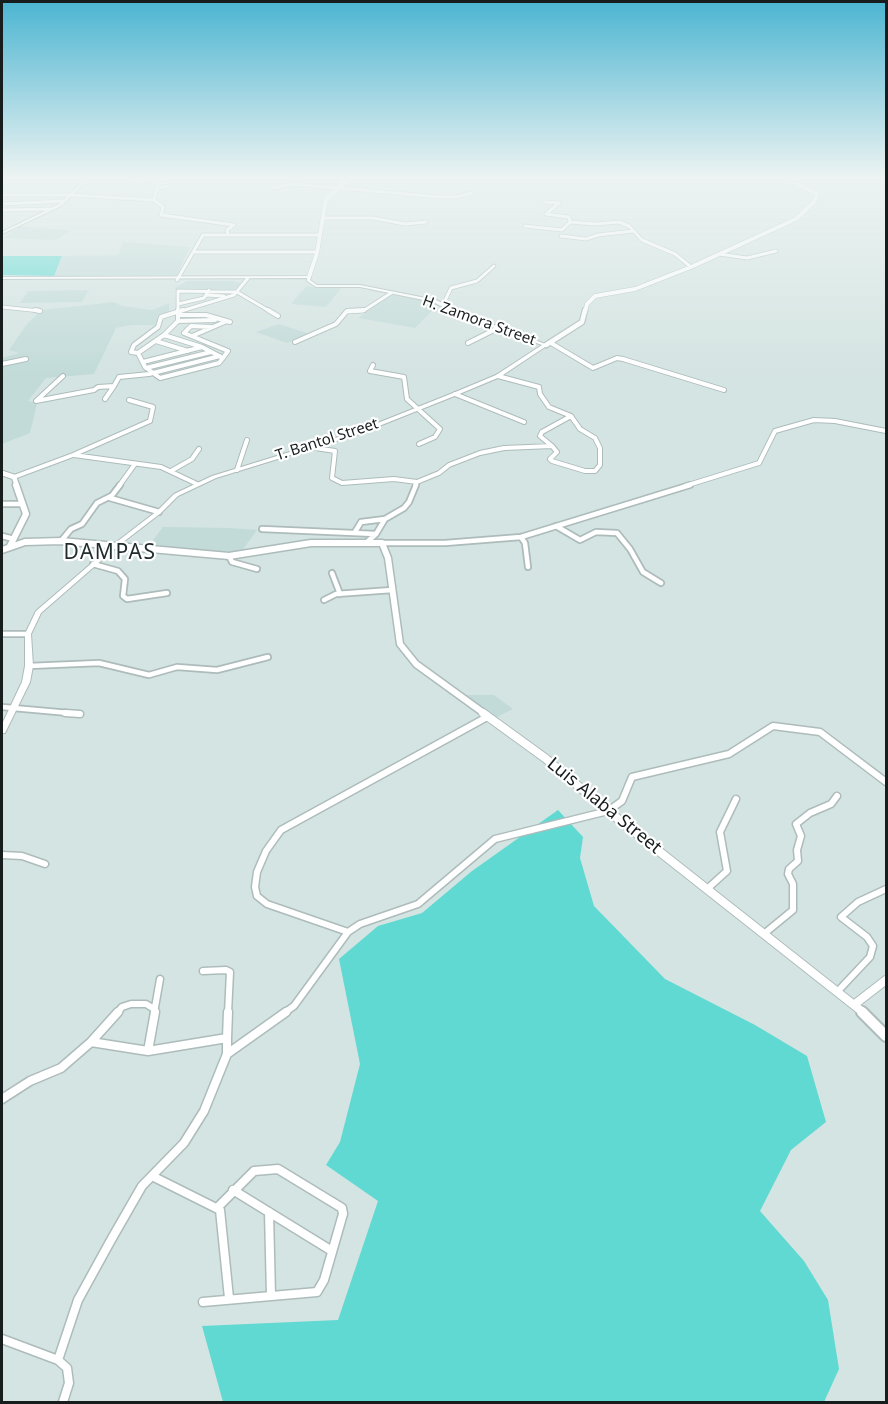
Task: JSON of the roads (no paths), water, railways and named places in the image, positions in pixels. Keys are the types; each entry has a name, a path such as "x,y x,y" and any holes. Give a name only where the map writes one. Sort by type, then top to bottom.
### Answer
{"main road":[{"name":"H. Zamora Street","path":"2,279 309,278 316,286 349,285 443,305 498,328 548,344"},
{"name":"T. Bantol Street","path":"28,634 38,612 93,564 159,512 176,495 197,484 237,470 357,433 455,394 498,376 548,344"},
{"path":"2,731 26,682 29,666 28,634"}],"street":[{"path":"178,279 198,244"},
{"path":"309,278 318,244"},
{"path":"650,244 675,254 691,267"},
{"path":"724,390 623,359 617,358 593,368 548,344 582,322 587,304 595,296 635,289 743,244"},
{"path":"719,254 747,258 776,251"},
{"path":"193,252 317,252"},
{"path":"443,305 451,288 477,281 494,266"},
{"path":"248,279 237,292 234,295 213,303 179,313 161,317 158,327 130,350 138,352 164,336 178,321 179,313 178,291 237,292 278,316"},
{"path":"178,304 199,300 209,291"},
{"path":"295,342 336,324 347,311 363,311 390,292"},
{"path":"206,295 224,296"},
{"path":"2,307 40,311"},
{"path":"179,313 206,315 229,322"},
{"path":"178,321 221,320"},
{"path":"182,340 229,322"},
{"path":"105,399 119,376 153,373 221,357 228,351 184,333 190,326 211,327"},
{"path":"468,343 498,328"},
{"path":"164,336 202,347 221,357"},
{"path":"156,341 188,351"},
{"path":"143,362 202,347"},
{"path":"138,352 146,368 153,373"},
{"path":"146,368 211,352"},
{"path":"2,364 26,359"},
{"path":"373,365 369,370 404,377 407,399 416,409 428,415 440,431 435,437 419,444"},
{"path":"63,376 36,401 94,390 98,387 114,386"},
{"path":"498,376 539,387 540,394 549,406 571,416 580,429 595,438 600,448 600,465 595,471 585,471 550,459 557,452 540,436 542,432 571,416"},
{"path":"455,394 524,422"},
{"path":"2,473 14,477 73,455 150,421 153,407 129,400"},
{"path":"2,550 39,540 229,556 311,543 445,543 521,537 759,463 775,431 814,420 835,421 886,431"},
{"path":"237,470 247,440"},
{"path":"309,447 335,451 332,478 342,483 394,479 417,482 439,473 449,465 480,453 504,448 552,446"},
{"path":"171,471 192,459 199,449"},
{"path":"73,455 161,467 197,484"},
{"path":"61,541 71,529 82,524 98,503 111,496 135,464"},
{"path":"10,546 26,514 14,477"},
{"path":"355,532 361,522 385,519 404,508 413,496 417,482"},
{"path":"111,496 112,500 159,512"},
{"path":"2,504 21,504"},
{"path":"367,542 376,534 385,519"},
{"path":"556,526 580,540 596,532 617,533 630,549 643,573 661,583"},
{"path":"262,529 376,534"},
{"path":"2,537 14,539"},
{"path":"521,537 525,543 528,567"},
{"name":"Luis Alaba Street","path":"382,543 388,558 400,644 416,664 545,758 706,889 855,1004 886,1036"},
{"path":"229,556 232,562 257,569"},
{"path":"93,564 118,572 125,579 123,596 127,599 166,593"},
{"path":"332,573 340,594"},
{"path":"324,600 340,594 392,590"},
{"path":"2,634 28,634"},
{"path":"29,666 99,663 149,675 177,667 217,670 268,657"},
{"path":"2,707 80,714"},
{"path":"348,932 267,904 257,896 255,887 257,872 266,851 281,830 487,717"},
{"path":"227,1054 294,1006 348,932 373,918 397,913 418,904 495,839 608,811 622,801 632,777 729,754 773,726 820,732 886,782"},
{"path":"765,933 793,910 793,884 788,874 798,861 796,850 801,836 796,824 810,813 831,804 837,796"},
{"path":"706,889 728,871 720,832 736,799"},
{"path":"2,855 22,856 45,864"},
{"path":"838,991 870,957 873,946 867,938 841,917 858,902 886,889"},
{"path":"58,1360 78,1300 142,1186 184,1143 204,1111 227,1054 231,972 226,970 203,971"},
{"path":"148,1051 160,979"},
{"path":"855,1004 886,980"},
{"path":"2,1099 30,1081 61,1068 91,1042 122,1007 131,1004 146,1004 154,1009"},
{"path":"91,1042 148,1051 228,1038"},
{"path":"203,1302 317,1292 324,1280 344,1214 342,1208 278,1169 254,1171 217,1208"},
{"path":"152,1176 220,1210 229,1298"},
{"path":"233,1190 333,1251"},
{"path":"269,1212 271,1296"},
{"path":"2,1339 58,1360 67,1368 69,1383 63,1402"}],"district":[{"name":"DAMPAS","path":"110,553"}]}
